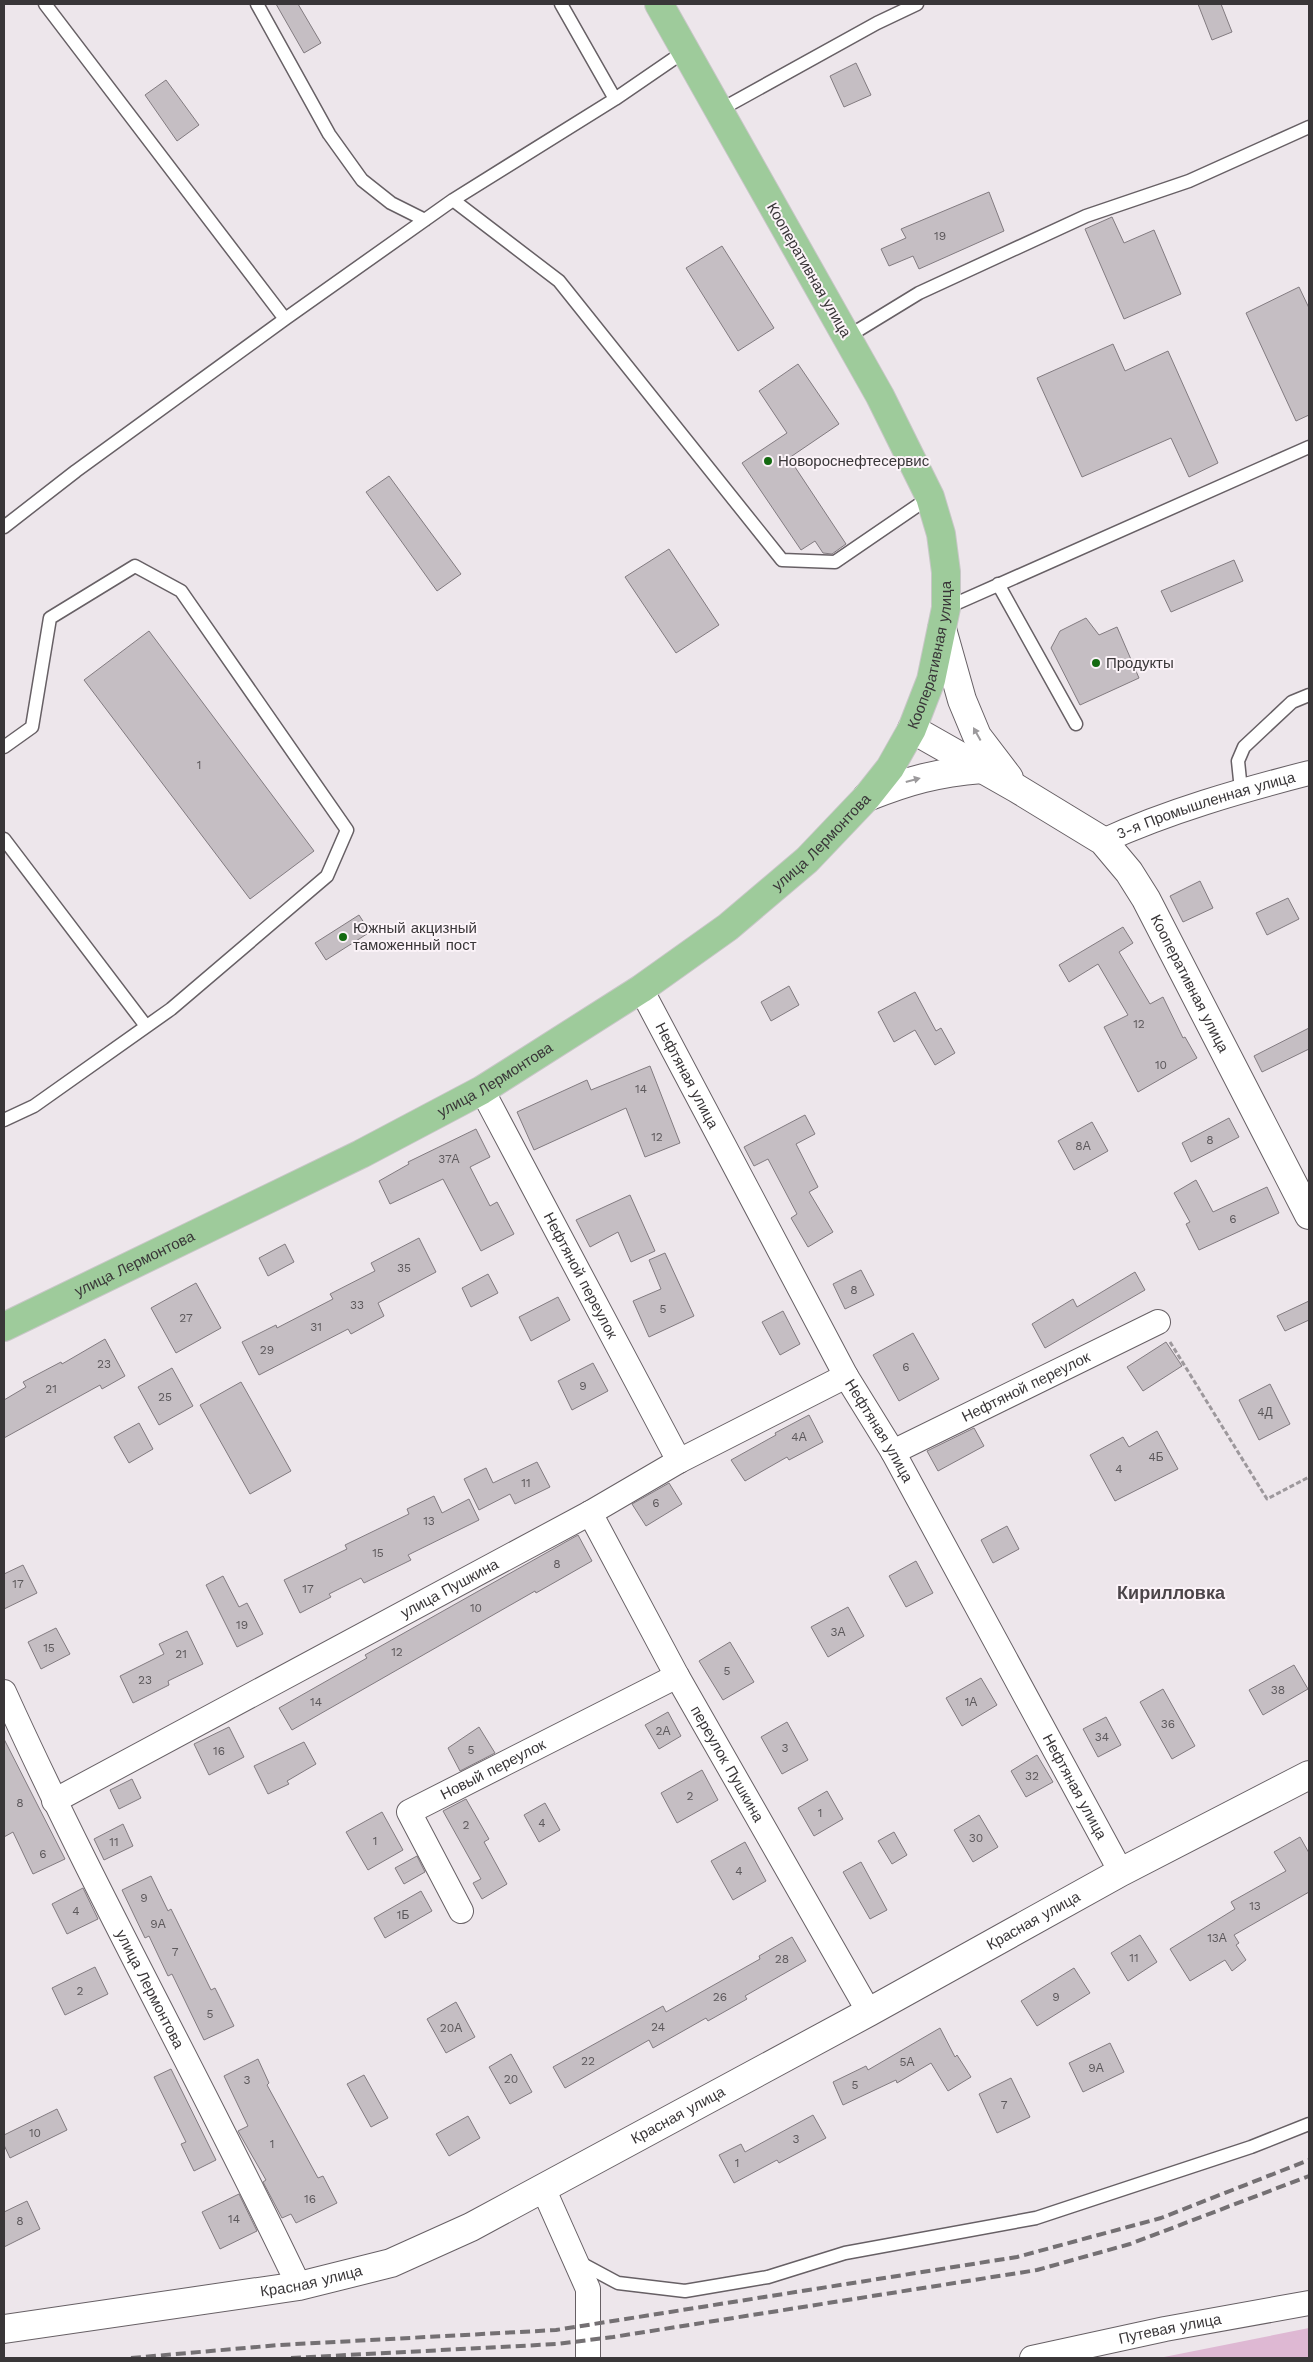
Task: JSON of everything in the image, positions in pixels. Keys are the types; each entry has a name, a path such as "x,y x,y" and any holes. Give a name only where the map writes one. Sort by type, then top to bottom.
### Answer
{"main road":[{"name":"Кооперативная улица","path":"659,4 847,337 893,421 930,497 941,534 946,572 944,618 930,680 912,729 1016,788 1103,841 1129,872 1146,899 1309,1215"},
{"path":"944,618 962,700 977,736 1016,788"},
{"name":"улица Лермонтова","path":"4,1328 360,1154 482,1090 641,989 728,927 808,860 868,798 890,768 912,729"},
{"path":"868,798 906,781 942,772 982,769"},
{"name":"Красная улица","path":"4,2329 298,2286 391,2263 471,2227 869,2012 1121,1872 1309,1775"}],"street":[{"name":"3-я Промышленная улица","path":"1103,841 1135,826 1241,790 1309,773"},
{"name":"Нефтяная улица","path":"641,989 846,1376 893,1452 1121,1872"},
{"name":"Нефтяной переулок","path":"482,1090 679,1461"},
{"name":"Нефтяной переулок","path":"893,1452 1158,1322"},
{"name":"улица Пушкина","path":"54,1801 590,1513 679,1461 846,1376"},
{"name":"переулок Пушкина","path":"590,1513 677,1676 869,2012"},
{"name":"Новый переулок","path":"461,1911 409,1812 677,1676"},
{"name":"улица Лермонтова","path":"4,1692 54,1801 264,2214 298,2286"},
{"path":"543,2188 588,2289 588,2358"},
{"name":"Путевая улица","path":"1032,2358 1165,2329 1309,2303"}],"lane":[{"path":"45,4 285,318"},
{"path":"257,4 329,134 362,180 391,203 425,220"},
{"path":"561,4 615,99"},
{"path":"718,111 877,23 918,4"},
{"path":"4,527 76,470 285,318 453,200 615,99 685,51"},
{"path":"847,337 918,293 1086,216 1189,181 1309,127"},
{"path":"453,200 559,281 782,560 835,562 930,497"},
{"path":"944,618 998,584 1309,447"},
{"path":"4,748 32,727 50,618 135,566 181,592 348,830 327,876 171,1009 34,1106 4,1120"},
{"path":"998,584 1076,724"},
{"path":"1241,790 1238,761 1244,747 1292,702 1309,695"},
{"path":"4,839 146,1026"},
{"path":"576,2260 618,2283 685,2291 768,2277 845,2253 1036,2218 1224,2156 1309,2124"}],"path":[{"path":"1158,1322 1267,1499 1309,1477"}],"shaded area":[{"path":"1309,2328 1309,2358 1159,2358"}],"building":[{"path":"276,4 298,4 321,43 304,53"},
{"path":"1198,4 1221,4 1232,32 1212,40"},
{"path":"856,63 871,95 844,107 830,76"},
{"path":"166,80 199,125 177,141 145,95"},
{"path":"989,192 1004,231 919,269 913,256 889,266 881,249 906,238 901,229"},
{"path":"1112,217 1124,243 1154,230 1181,294 1124,319 1085,229"},
{"path":"722,246 774,328 738,351 686,268"},
{"path":"1299,287 1309,308 1309,415 1296,421 1246,313"},
{"path":"1113,344 1125,371 1168,351 1218,463 1189,477 1171,438 1082,477 1037,378"},
{"name":"Новороснефтесервис","path":"798,364 839,424 789,458 846,544 832,554 823,553 815,541 801,550 742,463 787,433 759,391"},
{"path":"389,476 461,574 437,591 366,492"},
{"path":"669,549 719,625 676,653 625,577"},
{"path":"1234,560 1243,581 1171,612 1161,591"},
{"name":"Продукты","path":"1086,618 1099,635 1117,627 1139,678 1080,705 1051,648 1060,631"},
{"path":"149,631 314,851 250,899 84,680"},
{"path":"1200,881 1213,908 1183,922 1170,896"},
{"path":"1288,898 1299,919 1267,935 1256,913"},
{"name":"Южный акцизный таможенный пост","path":"359,915 370,932 326,960 315,943"},
{"path":"1123,927 1133,943 1119,952 1150,1004 1163,997 1183,1038 1185,1037 1197,1058 1138,1092 1104,1027 1128,1015 1098,964 1069,982 1059,965"},
{"path":"789,986 799,1005 771,1021 761,1002"},
{"path":"915,992 936,1031 941,1028 955,1053 935,1065 915,1030 894,1042 878,1012"},
{"path":"1309,1028 1309,1049 1262,1072 1254,1056"},
{"path":"650,1066 680,1143 645,1157 626,1108 534,1150 517,1112 587,1080 591,1090"},
{"path":"805,1115 815,1134 796,1144 818,1187 809,1192 833,1232 808,1247 791,1218 797,1214 768,1159 754,1166 744,1147"},
{"path":"1229,1118 1239,1137 1191,1162 1182,1143"},
{"path":"1092,1122 1108,1151 1074,1170 1058,1141"},
{"path":"476,1129 490,1157 470,1167 490,1206 497,1202 514,1234 481,1251 443,1179 390,1204 379,1181 409,1164 408,1162"},
{"path":"1196,1180 1213,1212 1267,1187 1279,1213 1199,1250 1186,1224 1190,1222 1174,1193"},
{"path":"630,1195 655,1251 631,1262 618,1232 590,1247 576,1220"},
{"path":"419,1238 436,1272 378,1303 384,1316 351,1334 348,1329 259,1375 242,1342 276,1325 277,1328 333,1299 330,1294 375,1271 371,1263"},
{"path":"285,1244 294,1262 268,1276 259,1258"},
{"path":"665,1253 694,1316 649,1337 633,1301 661,1289 649,1260"},
{"path":"861,1270 874,1295 845,1309 833,1284"},
{"path":"1135,1272 1145,1290 1045,1348 1032,1324 1073,1299 1077,1307"},
{"path":"488,1274 498,1293 471,1307 462,1288"},
{"path":"196,1283 221,1328 176,1353 151,1308"},
{"path":"558,1297 570,1320 531,1341 519,1317"},
{"path":"1309,1301 1309,1320 1285,1331 1277,1316"},
{"path":"783,1311 800,1344 780,1355 762,1322"},
{"path":"913,1333 939,1379 899,1401 873,1355"},
{"path":"105,1339 125,1376 102,1389 100,1385 4,1438 4,1400 26,1387 23,1382 61,1362 62,1364"},
{"path":"1166,1342 1182,1366 1143,1391 1127,1367"},
{"path":"593,1363 608,1391 572,1410 558,1381"},
{"path":"172,1368 193,1406 159,1425 138,1387"},
{"path":"241,1382 291,1471 250,1494 200,1405"},
{"path":"1270,1384 1290,1424 1259,1440 1239,1400"},
{"path":"809,1415 823,1442 789,1460 787,1457 745,1481 731,1460"},
{"path":"139,1423 153,1449 129,1463 114,1437"},
{"path":"974,1428 984,1446 938,1471 927,1451"},
{"path":"1157,1431 1178,1469 1115,1501 1090,1455 1123,1437 1129,1447"},
{"path":"537,1462 550,1487 515,1504 510,1494 479,1510 464,1479 486,1468 493,1483"},
{"path":"669,1483 682,1504 646,1526 632,1504"},
{"path":"434,1496 442,1513 469,1499 479,1520 408,1555 411,1560 364,1583 361,1578 329,1594 331,1597 300,1613 284,1580 347,1549 345,1545 409,1514 407,1509"},
{"path":"1007,1526 1019,1549 993,1563 981,1540"},
{"path":"578,1535 592,1561 536,1593 535,1591 292,1730 279,1708 367,1658 365,1655"},
{"path":"916,1561 933,1593 906,1607 889,1576"},
{"path":"23,1565 37,1593 4,1609 4,1574"},
{"path":"223,1576 239,1607 247,1603 263,1634 237,1647 206,1585"},
{"path":"848,1607 864,1636 828,1657 811,1627"},
{"path":"56,1628 70,1654 41,1669 28,1642"},
{"path":"187,1631 203,1664 168,1681 169,1685 133,1703 120,1676 164,1654 159,1644"},
{"path":"730,1642 754,1682 723,1700 699,1661"},
{"path":"1294,1665 1308,1689 1263,1715 1249,1690"},
{"path":"981,1678 997,1705 962,1726 946,1698"},
{"path":"1163,1689 1195,1746 1172,1759 1140,1702"},
{"path":"668,1712 681,1736 659,1749 645,1725"},
{"path":"1106,1717 1121,1745 1098,1757 1083,1729"},
{"path":"787,1722 808,1760 782,1774 761,1737"},
{"path":"229,1727 244,1757 209,1775 194,1744"},
{"path":"479,1727 495,1753 460,1771 448,1748"},
{"path":"4,1739 65,1859 33,1874 13,1832 4,1837"},
{"path":"304,1742 316,1764 287,1781 289,1784 268,1794 254,1766"},
{"path":"1037,1755 1053,1782 1026,1797 1011,1771"},
{"path":"702,1770 718,1800 677,1823 661,1793"},
{"path":"132,1779 141,1798 119,1809 110,1790"},
{"path":"827,1791 843,1819 814,1836 798,1808"},
{"path":"466,1799 489,1839 484,1842 507,1884 482,1899 473,1883 481,1879 443,1811"},
{"path":"545,1803 560,1830 539,1842 524,1815"},
{"path":"382,1812 403,1850 368,1870 346,1832"},
{"path":"979,1815 998,1847 973,1862 954,1830"},
{"path":"123,1824 133,1846 104,1860 94,1839"},
{"path":"894,1832 907,1855 892,1864 878,1841"},
{"path":"1300,1837 1309,1853 1309,1892 1234,1935 1239,1943 1236,1945 1246,1960 1232,1971 1225,1960 1190,1981 1170,1949 1235,1909 1231,1902 1286,1871 1274,1852"},
{"path":"745,1842 766,1881 733,1900 711,1861"},
{"path":"417,1856 425,1872 404,1884 395,1868"},
{"path":"861,1862 887,1910 870,1919 843,1872"},
{"path":"151,1876 168,1911 171,1909 211,1990 215,1988 234,2026 204,2040 172,1974 168,1976 149,1936 145,1938 122,1890"},
{"path":"83,1888 98,1919 67,1934 52,1904"},
{"path":"421,1891 432,1911 385,1938 374,1918"},
{"path":"1140,1935 1157,1962 1128,1981 1111,1953"},
{"path":"792,1937 806,1961 745,1996 747,1999 708,2021 706,2018 653,2048 649,2040 565,2088 553,2067 663,2006 666,2012 760,1959 759,1956"},
{"path":"95,1967 108,1994 65,2015 52,1988"},
{"path":"1074,1968 1090,1993 1037,2026 1021,2001"},
{"path":"456,2002 475,2037 446,2053 427,2019"},
{"path":"940,2028 955,2057 957,2055 971,2077 948,2091 931,2063 897,2083 896,2080 843,2105 833,2082 866,2066 868,2070"},
{"path":"1110,2043 1124,2072 1083,2092 1069,2063"},
{"path":"511,2054 532,2092 510,2104 489,2067"},
{"path":"258,2059 269,2083 267,2085 318,2178 323,2176 337,2203 296,2223 291,2214 282,2218 263,2182 266,2180 238,2131 248,2126 224,2076"},
{"path":"171,2069 216,2160 194,2171 181,2144 186,2142 154,2077"},
{"path":"364,2075 388,2118 371,2127 347,2084"},
{"path":"1011,2078 1030,2117 997,2133 979,2094"},
{"path":"57,2109 67,2130 10,2158 4,2145 4,2135"},
{"path":"813,2115 826,2138 779,2163 777,2160 734,2183 719,2155 741,2144 745,2152"},
{"path":"468,2116 480,2138 449,2156 436,2134"},
{"path":"239,2194 257,2231 220,2249 202,2212"},
{"path":"27,2201 40,2229 4,2247 4,2212"}],"railway":[{"path":"131,2358 279,2345 556,2330 1017,2257 1161,2218 1309,2160"},
{"path":"291,2358 557,2344 613,2337 1037,2270 1130,2244 1309,2176"}],"place":[{"name":"Новороснефтесервис","path":"768,461"},
{"name":"Продукты","path":"1096,663"},
{"name":"Южный акцизный таможенный пост","path":"343,937"}],"district":[{"name":"Кирилловка","path":"1171,1593"}]}
